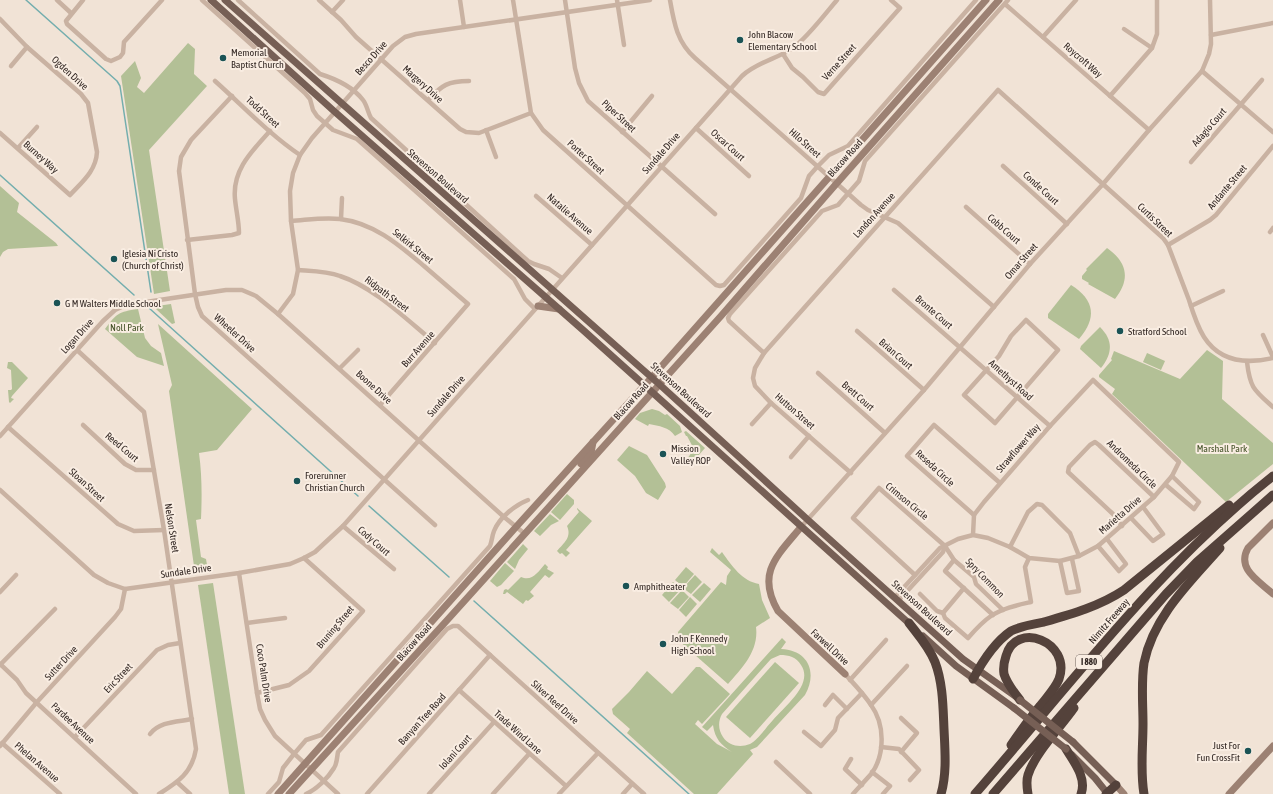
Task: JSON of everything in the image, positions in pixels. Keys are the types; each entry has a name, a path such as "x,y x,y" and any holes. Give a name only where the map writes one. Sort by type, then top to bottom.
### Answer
{"highway":[{"name":"Nimitz Freeway","path":"975,794 1133,610 1206,533 1243,499 1273,476"},
{"name":"I 880","path":"1206,533 1213,533 1273,482"},
{"name":"I 880","path":"993,794 1182,578 1197,562 1273,495"},
{"path":"973,679 996,646 1012,631 1023,626 1089,608 1113,597 1124,590 1231,503 1243,499"},
{"path":"1144,794 1142,776 1143,685 1144,664 1151,639 1158,624 1176,599 1243,522"},
{"path":"909,624 926,645 935,661 940,677 945,761 941,794"},
{"path":"992,774 1021,730 1054,688 1059,678 1061,668 1060,659 1055,650 1048,643 1039,639 1029,638 1020,640 1012,645 1003,664 1004,673 1017,704"},
{"path":"1028,794 1026,787 1027,777 1037,756 1074,709 1100,671"},
{"path":"1066,749 1080,773 1082,782 1081,794"},
{"path":"1107,794 1116,785"}],"main road":[{"name":"Stevenson Boulevard","path":"211,0 335,112 645,385 956,666 973,679 1017,704 1073,742 1124,794"},
{"name":"Stevenson Boulevard","path":"225,0 660,384 808,520 963,659 1017,704 1082,764 1107,794"},
{"name":"Blacow Road","path":"278,794 645,385 986,0"},
{"name":"Blacow Road","path":"289,794 660,384 837,183 1004,1"},
{"path":"536,307 559,309"},
{"path":"576,477 581,465 591,453 593,442"},
{"path":"1273,523 1248,548 1245,563 1248,571 1273,594"},
{"name":"Farwell Drive","path":"801,527 778,555 770,570 768,586 771,599 778,611 845,674"},
{"path":"1229,794 1273,746"}],"street":[{"path":"57,0 71,13"},
{"path":"83,0 66,20 68,24 106,60 111,61 120,57 124,42 162,0"},
{"path":"202,0 305,93 310,99 313,110 317,116 333,130 357,139 514,279 525,300 536,307"},
{"name":"Stevenson Boulevard","path":"238,0 320,74 336,80 353,91 364,101 371,118 528,261 549,269 562,278"},
{"name":"Margery Drive","path":"319,0 356,37 460,129 473,133 479,133 531,113"},
{"path":"332,12 343,0"},
{"path":"460,0 464,27"},
{"name":"Porter Street","path":"513,0 531,113 543,130 627,206 720,286"},
{"name":"Piper Street","path":"565,0 575,68 579,83 588,101 715,214"},
{"name":"Besco Drive","path":"278,314 293,294 298,270 291,221 290,191 293,173 300,155 312,138 393,46 405,37 416,34 567,12 618,2 650,0"},
{"name":"Hilo Street","path":"670,0 674,24 681,42 688,52 817,167 868,210 898,223 994,307"},
{"name":"Sundale Drive","path":"0,490 94,575 108,583 125,589 239,573 290,564 315,552 343,526 742,76 752,68 793,48 837,0"},
{"name":"Verne Street","path":"783,54 792,68 803,76 818,92 824,94 900,8 891,0"},
{"name":"Blacow Road","path":"720,286 724,284 801,198 809,176 817,167 829,155 848,146 976,0"},
{"path":"1043,37 1076,0"},
{"path":"1110,96 1152,48 1157,34 1157,0"},
{"name":"Omar Street","path":"808,520 924,390 1030,264 1103,184 1202,71 1209,54 1211,35 1210,0"},
{"name":"Blacow Road","path":"764,353 729,321 728,318 730,314 822,211 838,205 859,181 865,161 1004,1"},
{"name":"Roycroft Way","path":"1004,1 1149,130"},
{"path":"618,2 624,45"},
{"name":"Ogden Drive","path":"0,19 27,47 81,94 88,104 97,159 93,170 70,195"},
{"path":"1211,35 1273,23"},
{"path":"1124,30 1152,48"},
{"path":"11,66 27,47"},
{"path":"1202,71 1273,132"},
{"name":"Adagio Court","path":"1191,162 1262,80"},
{"name":"Todd Street","path":"215,81 270,131 300,155"},
{"path":"428,100 445,85 456,81 469,81"},
{"name":"Curtis Street","path":"998,90 1103,184 1168,245 1205,338 1214,348 1228,358 1247,362 1273,357"},
{"name":"Landon Avenue","path":"764,353 998,90"},
{"name":"Wheeler Drive","path":"232,96 191,140 181,157 179,171 195,294 202,316 435,525"},
{"path":"622,132 652,96"},
{"path":"18,148 37,127"},
{"name":"Oscar Court","path":"696,128 749,176"},
{"path":"486,130 496,157"},
{"path":"187,240 239,233 234,198 239,170 246,157 270,131"},
{"name":"Burney Way","path":"0,133 70,195"},
{"name":"Andante Street","path":"1168,245 1216,215 1273,146"},
{"name":"Conde Court","path":"1003,166 1067,224"},
{"name":"Natalie Avenue","path":"536,196 592,245"},
{"path":"341,219 342,198"},
{"name":"Cobb Court","path":"966,207 1030,264"},
{"name":"Selkirk Street","path":"291,221 324,218 341,219 361,223 378,231 398,244 468,304"},
{"name":"Ridpath Street","path":"298,270 339,275 358,283 374,293 435,343"},
{"name":"Boone Drive","path":"195,294 226,290 242,290 256,296 340,368 504,517 525,534"},
{"name":"Bronte Court","path":"894,290 961,347"},
{"path":"1191,306 1223,291"},
{"name":"Logan Drive","path":"0,436 103,321 115,310 126,305 195,294"},
{"name":"Burr Avenue","path":"380,405 468,304"},
{"path":"1026,320 1058,350 1018,398 995,423 964,395 999,356 1011,336 1026,320"},
{"name":"Brian Court","path":"857,331 924,390"},
{"path":"1263,335 1273,357"},
{"name":"Amethyst Road","path":"961,347 1050,426"},
{"name":"Nelson Street","path":"77,350 144,412 164,530 196,749 190,768 178,783 159,794"},
{"path":"340,368 358,350"},
{"name":"Hutton Street","path":"764,353 755,368 753,378 756,386 771,403 851,473"},
{"path":"1247,362 1249,378 1253,388 1273,407"},
{"name":"Brett Court","path":"818,374 885,432"},
{"name":"Strawflower Way","path":"974,515 1050,426 1093,380"},
{"name":"Marietta Drive","path":"897,599 915,575 940,548 958,539 973,536 988,538 1010,547 1028,558 1060,561 1072,559 1098,546 1107,539 1166,485 1179,462 1093,380"},
{"path":"752,424 771,403"},
{"name":"Reed Court","path":"83,425 125,464 136,470 154,470"},
{"name":"Reseda Circle","path":"974,515 907,456 934,425 1000,483"},
{"name":"Sloan Street","path":"8,426 118,524 134,531 164,530"},
{"path":"791,457 809,436"},
{"name":"Andromeda Circle","path":"1122,526 1114,514 1068,472 1069,467 1090,445 1094,442 1099,445 1154,497"},
{"path":"1166,485 1194,509 1199,502 1172,476"},
{"name":"Crimson Circle","path":"915,575 852,518 879,488 945,546"},
{"name":"Blacow Road","path":"268,794 279,782 283,768 306,740 321,735 490,546 495,530 504,517 518,504 528,500"},
{"path":"1010,547 1028,512 1037,504 1042,505 1070,533 1079,556"},
{"path":"1131,518 1153,541 1163,534 1143,507"},
{"path":"973,536 974,515"},
{"name":"Farwell Drive","path":"801,527 808,520"},
{"name":"Cody Court","path":"343,526 394,569"},
{"path":"1098,546 1119,571 1126,564 1107,539"},
{"path":"897,599 943,552 945,546"},
{"name":"Spry Common","path":"945,546 954,560 974,578 976,584 1003,610"},
{"name":"Bruning Street","path":"257,692 290,685 309,671 363,610 304,558"},
{"path":"920,594 937,611 943,613 945,618 968,638 992,615 1003,610 1031,602 1025,567 1028,558"},
{"path":"1060,561 1067,593 1079,591 1072,559"},
{"name":"Spry Common","path":"954,560 945,571 992,615"},
{"name":"Coco Palm Drive","path":"239,573 260,709 275,736 338,794"},
{"path":"0,592 16,575"},
{"path":"943,613 964,588"},
{"name":"Sutter Drive","path":"1,744 37,702 115,617 121,609 125,589"},
{"path":"0,664 55,609"},
{"path":"246,623 285,618"},
{"name":"Blacow Road","path":"306,794 314,791 324,781 335,767 338,752 447,630 453,626"},
{"name":"Silver Reef Drive","path":"453,626 458,626 644,794"},
{"path":"850,680 886,640"},
{"name":"Eric Street","path":"75,737 157,650 168,645 180,643"},
{"name":"Banyan Tree Road","path":"366,794 490,655"},
{"name":"Pardee Avenue","path":"0,664 17,680 26,693 136,794"},
{"path":"872,705 906,666"},
{"name":"Farwell Drive","path":"845,674 872,705 879,720 881,733 881,747 872,772 853,794"},
{"name":"Trade Wind Lane","path":"459,690 566,786"},
{"path":"804,732 821,746 835,730 838,718 862,693"},
{"path":"825,705 833,695 847,709"},
{"path":"901,718 917,733 901,752"},
{"path":"150,734 154,728 162,724 192,719"},
{"name":"Iolani Court","path":"429,794 494,722"},
{"name":"Phelan Avenue","path":"1,744 60,794"},
{"path":"881,747 898,750 919,770 910,780"},
{"path":"559,794 598,753"},
{"path":"493,794 529,754"},
{"path":"851,758 845,769 862,784"},
{"path":"776,762 810,794"},
{"path":"872,772 890,786 883,794"},
{"path":"178,783 190,794"},
{"path":"623,794 632,784"}],"green space":[{"path":"188,43 195,49 194,74 207,86 149,150 170,291 154,294 121,76 135,61 141,78 137,87 144,93"},
{"path":"0,186 19,203 17,212 58,246 8,249 3,252 0,257"},
{"path":"1107,248 1119,259 1123,265 1124,271 1125,278 1123,285 1115,299 1082,279 1082,276 1087,270 1086,269"},
{"path":"1071,285 1085,297 1091,310 1089,324 1079,339 1048,318 1048,314"},
{"path":"171,304 175,323 172,324 156,309 157,306"},
{"name":"Noll Park","path":"138,309 145,338 151,346 161,353 164,366 137,357 105,329 118,314"},
{"path":"158,324 252,409 217,450 199,453 202,486 201,519 196,520 201,557 206,559 208,571 195,573 169,391 172,385"},
{"path":"1100,327 1107,337 1110,347 1108,357 1101,368 1080,349 1081,346"},
{"name":"Marshall Park","path":"1207,350 1223,361 1222,399 1273,443 1273,464 1226,502 1112,394 1115,389 1099,377 1099,375 1112,360 1114,351 1180,379"},
{"path":"1147,353 1165,361 1161,370 1143,362"},
{"path":"8,362 12,362 28,378 12,396 11,398 14,399 10,403 8,390 12,389 11,370 7,368"},
{"path":"652,409 665,415 667,414 680,426 682,432 675,436 664,427 649,424 648,426 635,419 640,413"},
{"path":"686,431 705,448 691,464 685,462 694,449 684,432"},
{"path":"629,446 647,455 665,483 666,487 658,500 646,493 635,476 617,460"},
{"path":"567,494 574,500 574,504 560,520 551,512"},
{"path":"577,508 592,521 566,550 570,553 566,557 557,551 568,537 569,533 567,526 579,512"},
{"path":"550,514 559,521 551,525 540,536 534,531"},
{"path":"523,544 528,549 519,560 515,569 507,562"},
{"path":"712,548 719,555 722,552 747,580 759,584 762,600 770,618 756,627 755,644 752,651 744,665 728,684 678,640 678,632 721,582 726,585 727,576 731,570 710,552"},
{"path":"505,563 514,571 501,585 497,587 490,581"},
{"path":"545,564 548,567 547,569 554,573 549,578 545,575 530,592 534,596 528,601 526,600 523,604 507,592 503,594 504,590 508,590 521,577 532,577"},
{"path":"686,567 694,574 683,587 675,580"},
{"path":"695,575 702,582 691,594 683,588"},
{"path":"673,582 681,589 669,602 662,595"},
{"path":"213,583 245,794 229,794 198,585"},
{"path":"704,583 711,589 700,602 692,595"},
{"path":"682,590 689,597 678,609 670,603"},
{"path":"690,597 697,604 686,617 679,610"},
{"path":"782,638 786,642 781,649 798,653 808,664 811,678 805,695 757,747 750,750 753,754 717,794 694,794 627,733 630,729 613,714 612,709 647,671 672,694 696,667 700,667 730,694 702,724 698,720 695,724 717,744 732,752 719,741 715,734 713,725 707,731 702,727","holes":["780,655 795,658 801,665 804,672 804,680 801,687 791,701 753,742 742,746 728,742 721,734 719,728 722,714 771,659"]},
{"path":"775,662 799,683 750,738 726,717"}],"waterway":[{"path":"26,0 117,81 120,86 151,292"},
{"path":"0,175 134,295"},
{"path":"149,308 358,496"},
{"path":"369,506 449,577"},
{"path":"474,601 689,794"}],"place":[{"name":"John Blacow Elementary School","path":"740,40"},
{"name":"Memorial Baptist Church","path":"223,58"},
{"name":"Iglesia Ni Cristo (Church of Christ)","path":"114,259"},
{"name":"G M Walters Middle School","path":"57,303"},
{"name":"Stratford School","path":"1120,331"},
{"name":"Mission Valley ROP","path":"663,454"},
{"name":"Forerunner Christian Church","path":"297,481"},
{"name":"Amphitheater","path":"626,586"},
{"name":"John F Kennedy High School","path":"663,644"},
{"name":"Just For Fun CrossFit","path":"1248,751"}]}
